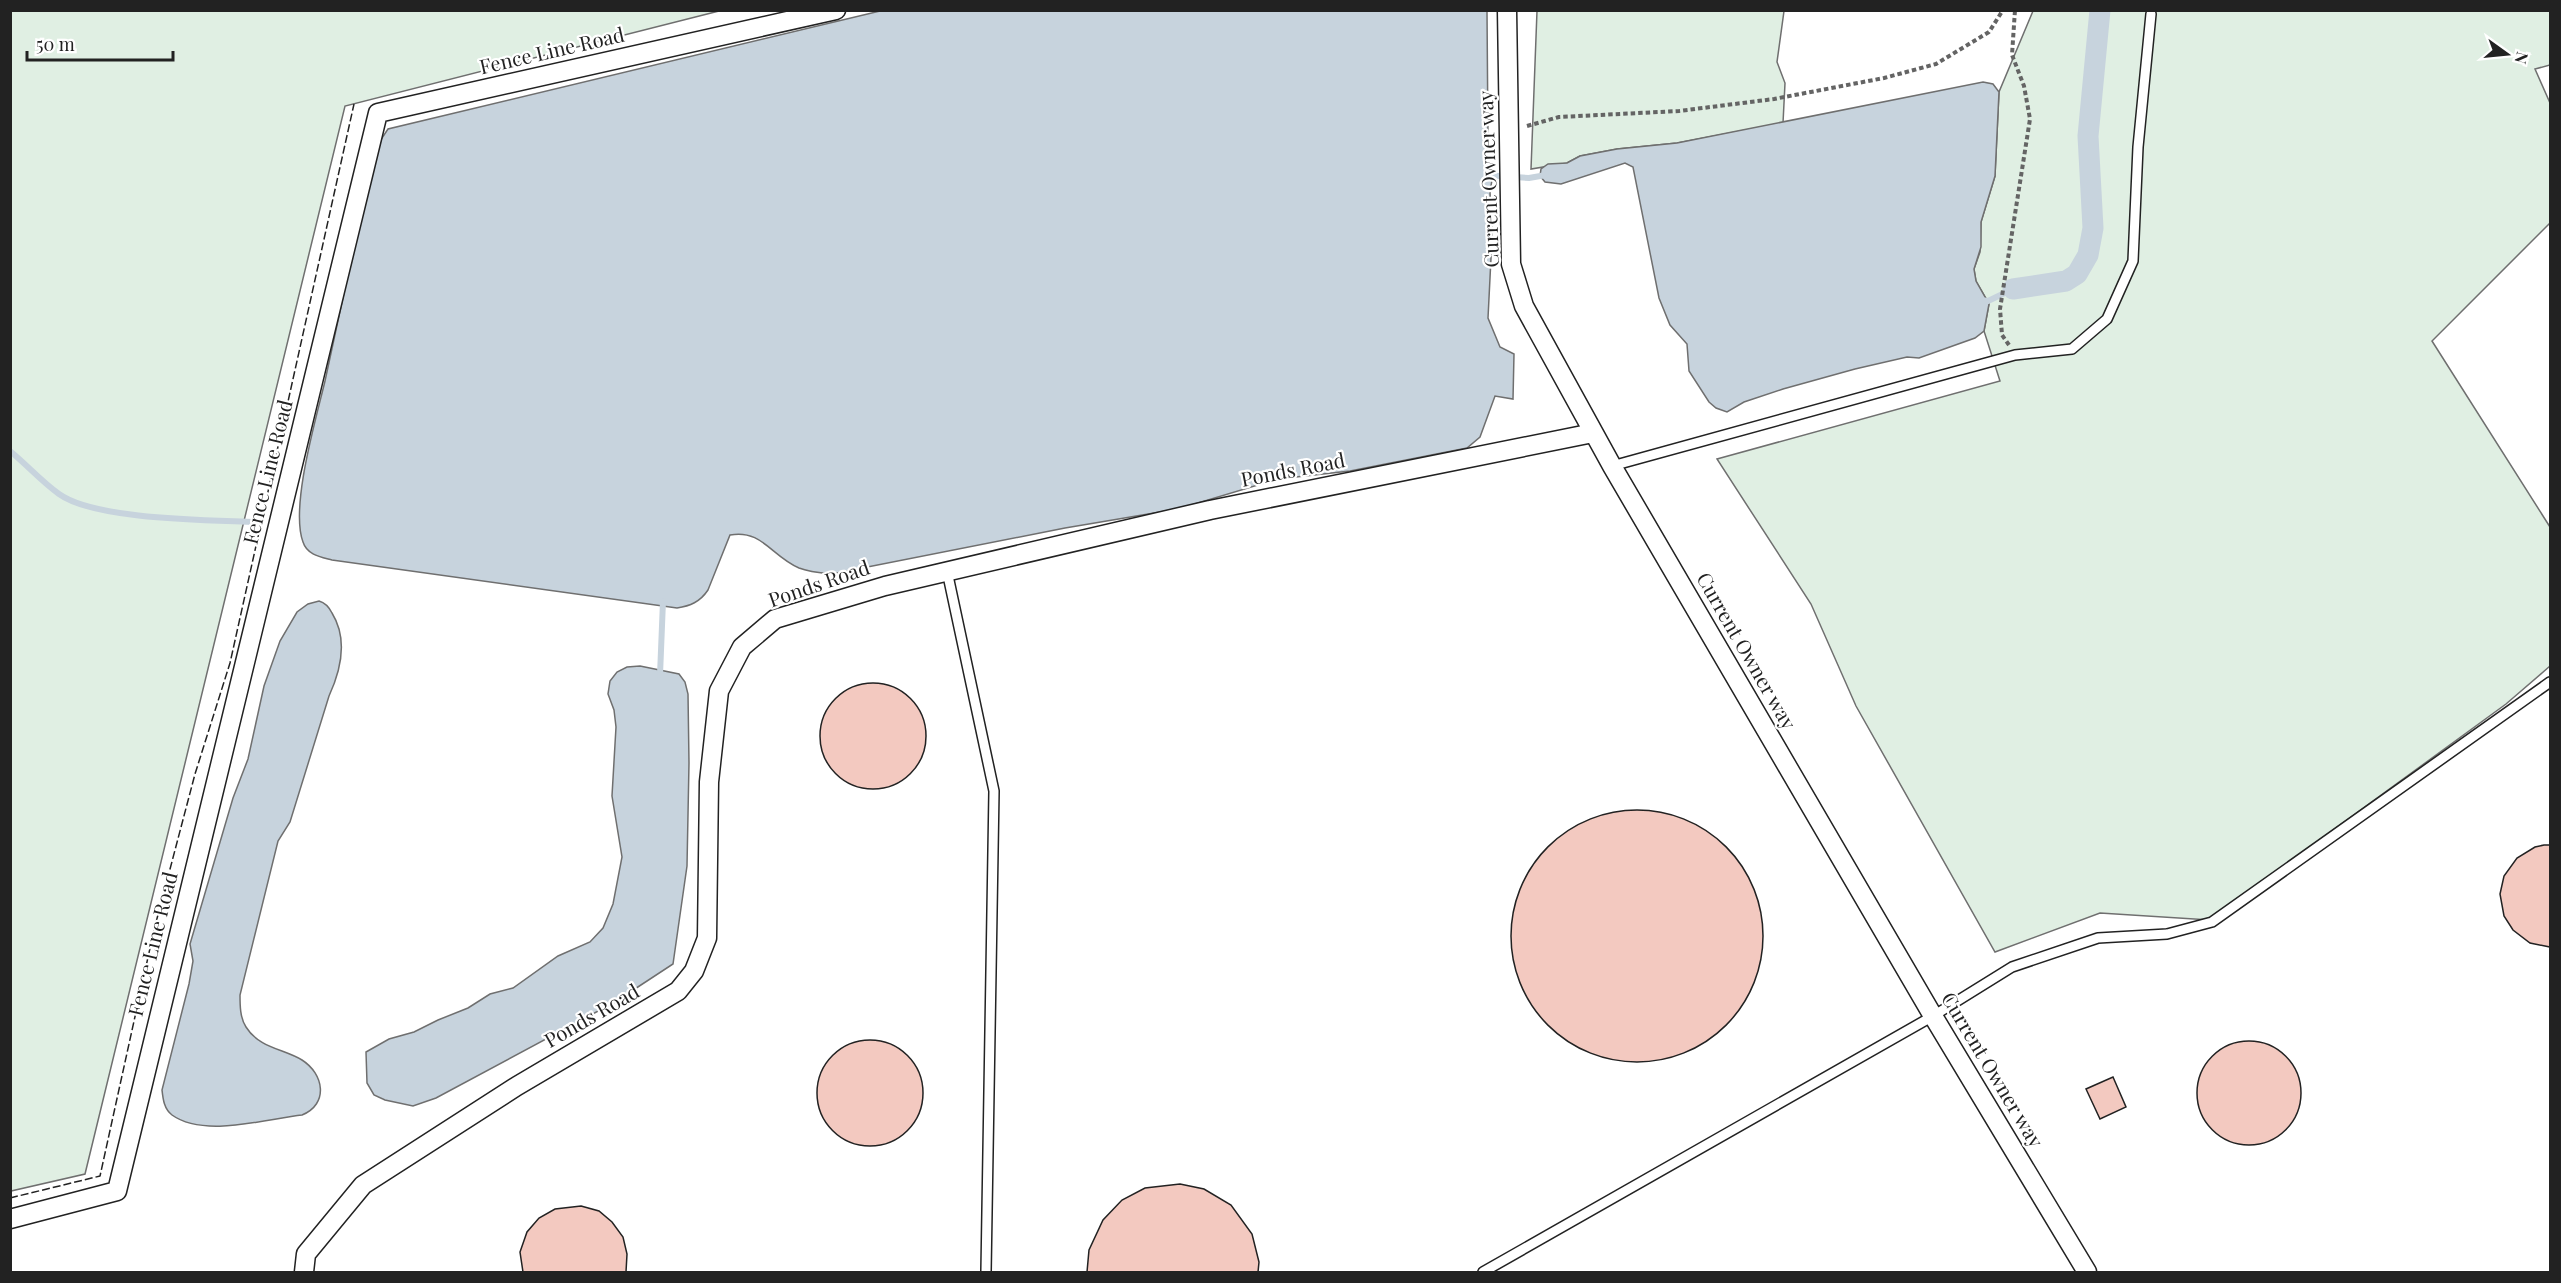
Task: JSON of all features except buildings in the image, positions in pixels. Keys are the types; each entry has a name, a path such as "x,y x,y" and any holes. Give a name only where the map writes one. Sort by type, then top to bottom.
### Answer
{"street":[{"name":"Fence Line Road","path":"10,1219 117,1191 378,113 836,10"},
{"name":"Current Owner way","path":"1507,10 1511,264 1524,306 1551,351 1612,466 1933,1016 2087,1272"},
{"name":"Ponds Road","path":"304,1272 306,1254 363,1185 517,1086 678,992 694,971 707,938 709,782 720,691 742,647 775,619 885,586 1210,510 1593,433"}],"lane":[{"path":"1612,466 2015,356 2072,349 2107,319 2133,261 2138,147 2151,14"},
{"path":"946,571 994,791 986,1272"},
{"path":"1483,1272 1933,1016 2012,967 2098,938 2167,934 2212,922 2550,682"}],"path":[{"path":"1509,131 1559,117 1679,111 1774,99 1884,78 1936,64 1989,32 2003,10"},
{"path":"2015,10 2012,55 2024,86 2030,119 2000,309 2002,335 2015,356"}],"green space":[{"path":"10,11 719,11 345,106 85,1174 11,1191"},
{"path":"1537,11 1784,11 1777,62 1785,83 1783,123 1677,143 1617,149 1580,156 1567,163 1531,169"},
{"path":"2033,11 2550,11 2550,65 2535,69 2550,103 2550,223 2432,341 2550,527 2550,666 2506,704 2210,920 2100,913 1995,952 1856,706 1811,604 1717,459 2000,381 1984,331 1989,304 1976,281 1974,269 1980,252 1981,222 1995,176 1999,92"}],"shaded area":[{"path":"880,11 1487,11 1488,141 1490,170 1493,174 1490,192 1492,238 1488,318 1500,347 1514,354 1513,399 1495,396 1480,437 1467,448 1350,471 1278,479 1178,509 1065,528 832,574 799,568 750,536 730,535 708,590 694,603 677,608 332,560 315,555 308,550 303,542 300,527 300,507 306,463 368,181 380,141 388,129"},
{"path":"1983,82 1993,84 1999,92 1995,176 1981,222 1981,247 1974,269 1976,281 1989,304 1984,331 1975,338 1919,358 1907,357 1783,389 1744,402 1727,412 1716,408 1709,402 1689,371 1687,344 1670,325 1659,298 1633,167 1625,163 1561,184 1545,182 1540,176 1541,169 1548,164 1567,163 1580,156 1617,149 1677,143"},
{"path":"319,601 328,607 340,633 341,654 337,676 290,822 278,841 240,995 243,1020 251,1034 265,1044 295,1056 309,1066 319,1081 320,1096 311,1110 302,1115 236,1125 201,1125 185,1122 167,1110 162,1090 189,984 193,961 190,944 233,798 248,759 264,686 280,641 297,612 308,604"},
{"path":"640,666 679,674 685,682 688,694 687,866 673,964 615,1002 436,1098 413,1106 385,1100 374,1095 367,1083 366,1052 389,1039 414,1032 468,1008 490,994 513,988 558,956 590,942 603,928 613,904 622,857 612,796 616,727 614,710 608,694 610,681 617,672 627,667"}],"waterway":[{"path":"2013,289 2066,281 2077,274 2088,255 2093,228 2088,136 2100,10"},
{"path":"1485,175 1529,178 1546,175"},
{"path":"1980,300 1988,301 2013,289"},
{"path":"10,451 59,494 76,503 125,514 153,517 255,522"},
{"path":"660,675 663,601"}],"fence":[{"path":"10,1198 100,1176 154,930 195,774 230,663 354,104"}]}
